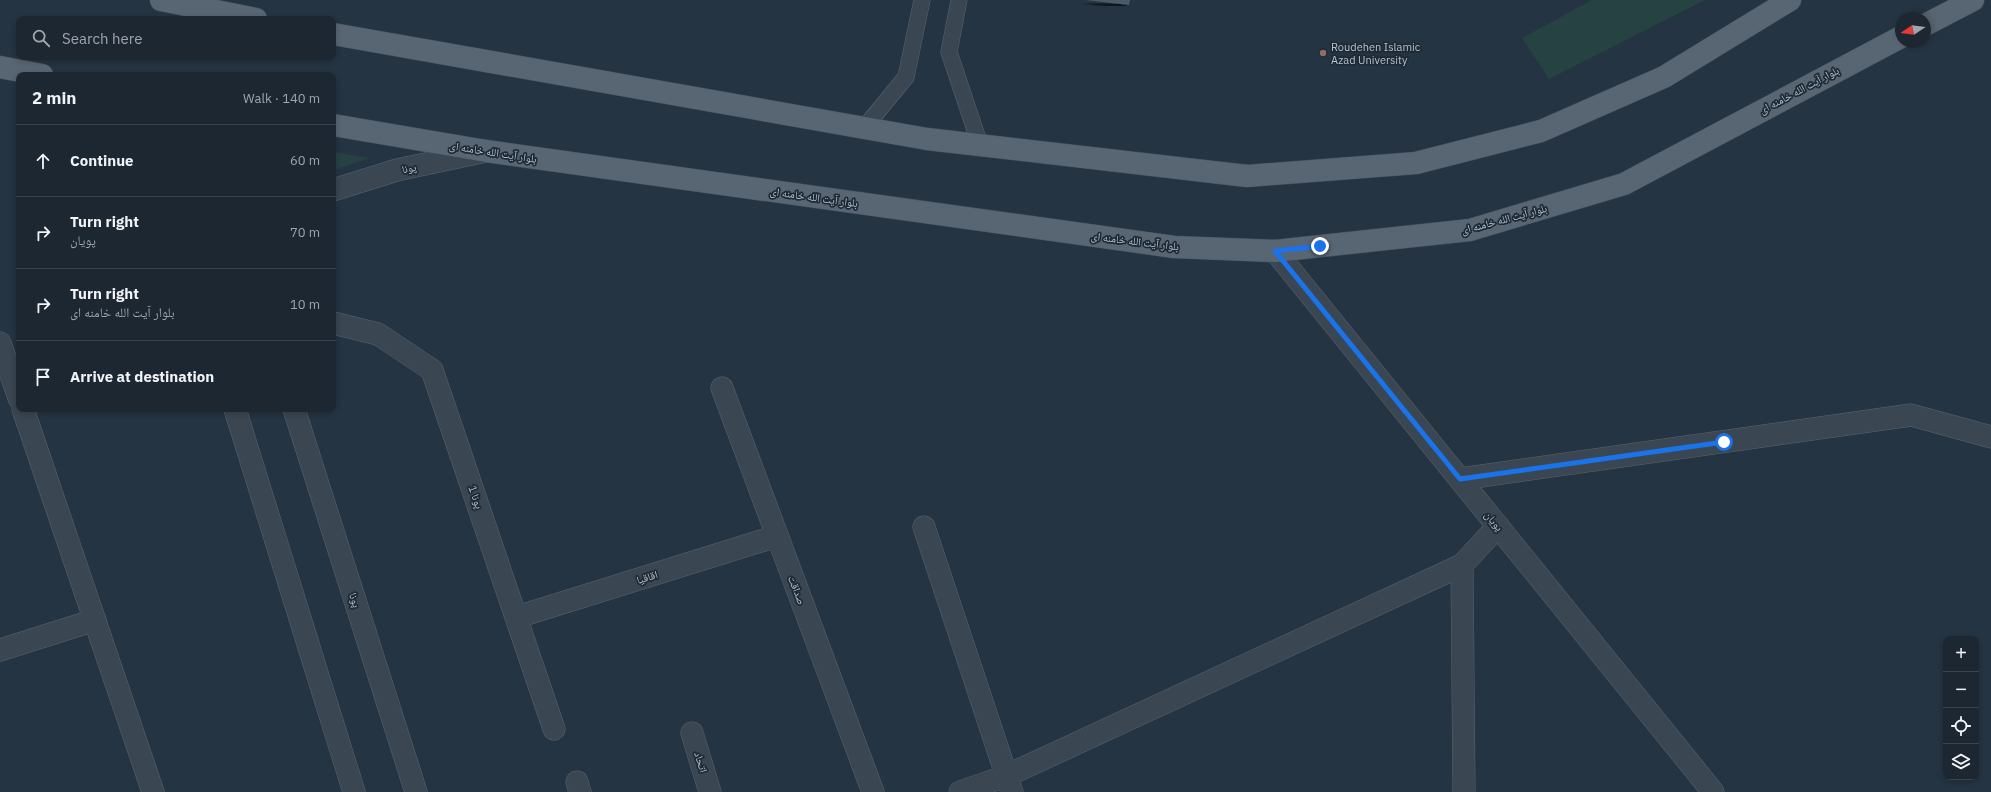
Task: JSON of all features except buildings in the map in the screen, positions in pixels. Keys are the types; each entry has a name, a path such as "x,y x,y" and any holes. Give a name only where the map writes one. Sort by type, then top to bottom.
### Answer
{"main road":[{"path":"161,0 241,16"},
{"path":"336,35 927,139 1247,176 1416,163 1549,128 1664,77 1790,0"},
{"path":"1931,22 1973,0"},
{"name":"بلوار آیت الله خامنه ای","path":"336,126 486,151 1174,247 1275,251 1470,230 1624,184 1895,40"},
{"path":"0,67 26,72"}],"street":[{"name":"پونا","path":"336,189 397,170 486,151"},
{"name":"پویان","path":"1275,251 1713,792"},
{"name":"پونا 1","path":"336,324 378,334 432,370 554,729"},
{"path":"0,342 16,389"},
{"name":"صداقت","path":"722,388 873,792"},
{"path":"24,412 154,792"},
{"path":"236,412 354,792"},
{"name":"پونا","path":"295,412 416,792"},
{"path":"1460,479 1911,415 1991,437"},
{"path":"960,792 1009,784 1462,565 1498,526"},
{"path":"924,527 1009,784"},
{"name":"اقاقیا","path":"517,617 777,536"},
{"path":"1462,565 1464,792"},
{"path":"0,650 95,620"},
{"name":"اتحاد","path":"692,733 710,792"}],"lane":[{"path":"864,128 906,77 922,0"},
{"path":"958,0 949,52 980,145"}],"green space":[{"path":"1592,0 1705,0 1549,79 1522,38"},
{"path":"336,152 370,158 336,169"}],"place":[{"name":"Roudehen Islamic Azad University","path":"1323,53"}],"route":[{"path":"1320,246 1275,251 1460,479 1724,442"}]}
